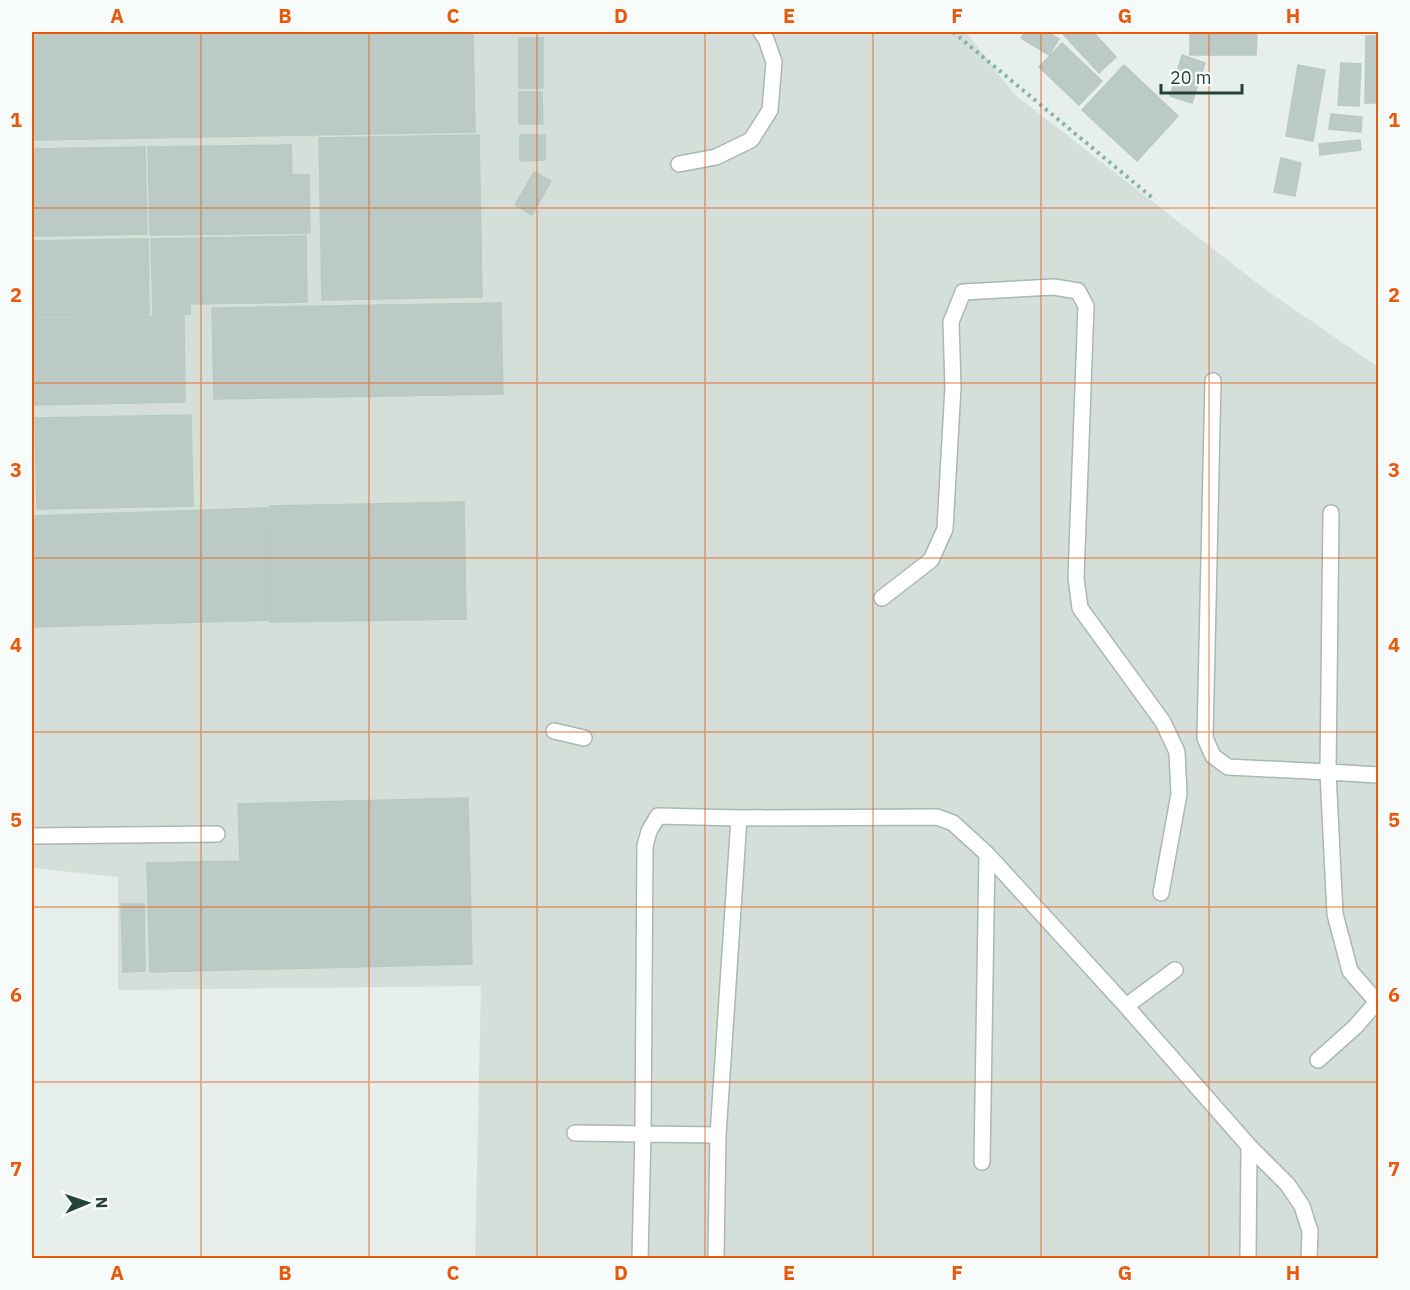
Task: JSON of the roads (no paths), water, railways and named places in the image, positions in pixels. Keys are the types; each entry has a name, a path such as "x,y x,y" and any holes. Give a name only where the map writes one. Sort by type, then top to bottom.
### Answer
{"lane":[{"path":"679,164 716,157 751,140 764,120 770,110 774,62 766,39 761,32"},
{"path":"882,598 931,560 945,528 953,387 951,322 963,292 1054,287 1078,291 1086,306 1077,588 1080,608 1163,722 1177,752 1179,794 1161,893"},
{"path":"1213,381 1204,738 1213,756 1228,766 1378,775"},
{"path":"1318,1060 1355,1027 1378,1002 1350,971 1335,914 1328,772 1331,513"},
{"path":"554,730 584,738"},
{"path":"640,1258 645,846 649,831 658,816 938,817 953,823 987,854 1126,1006 1249,1146 1288,1185 1302,1206 1310,1231 1309,1258"},
{"path":"716,1258 718,1135 739,818"},
{"path":"32,836 217,834"},
{"path":"982,1162 987,854"},
{"path":"1126,1006 1174,970"},
{"path":"575,1132 718,1135"},
{"path":"1248,1258 1249,1146"}]}
